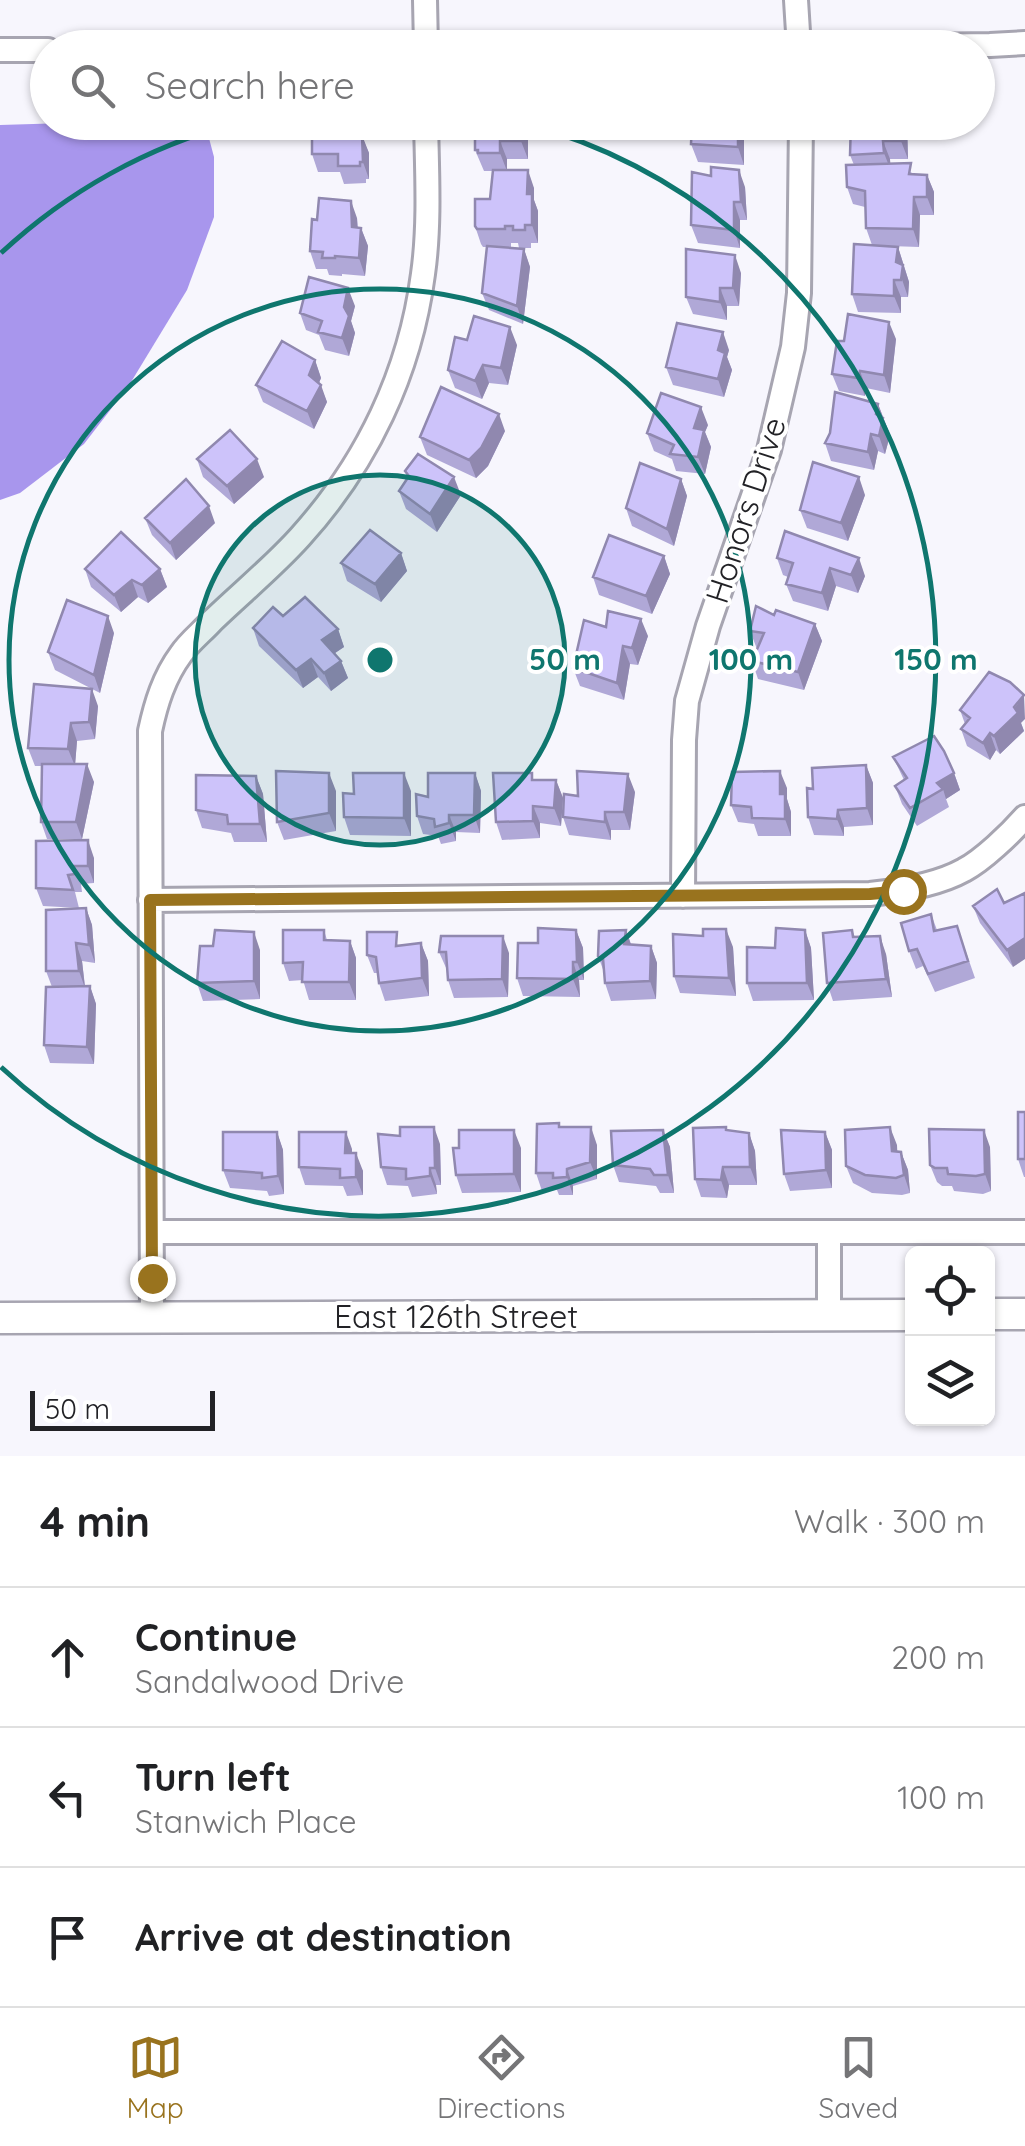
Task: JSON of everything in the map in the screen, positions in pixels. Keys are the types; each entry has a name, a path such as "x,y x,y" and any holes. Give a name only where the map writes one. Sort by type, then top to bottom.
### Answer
{"street":[{"path":"426,0 426,30"},
{"path":"796,0 798,30"},
{"path":"995,45 1025,42"},
{"path":"0,50 30,50"},
{"path":"152,1317 150,730 156,702 182,651 298,540 328,504 377,428 399,378 418,305 426,243 426,140"},
{"name":"Honors Drive","path":"683,896 687,701 708,626 769,450 793,347 799,293 801,140"},
{"path":"150,900 903,891 964,870 1025,818"},
{"path":"152,1232 1025,1232"},
{"path":"829,1233 829,1315"},
{"name":"East 126th Street","path":"0,1318 905,1314"},
{"path":"995,1314 1025,1314"}],"shaded area":[{"path":"30,124 30,140 210,140 214,157 214,217 187,290 128,387 84,444 20,493 0,500 0,125"}],"building":[{"path":"312,140 362,140 360,166 338,166 338,154 312,154"},
{"path":"475,140 521,140 500,141 500,153 475,150"},
{"path":"691,140 738,140 738,147 691,144"},
{"path":"850,140 901,140 883,141 884,153 850,155"},
{"path":"911,163 909,174 927,175 927,197 914,197 913,229 866,228 865,191 847,187 846,165"},
{"path":"711,167 739,170 741,202 734,202 734,230 691,225 692,172 711,176"},
{"path":"493,170 528,170 532,225 525,225 525,230 513,230 513,226 475,226 475,199 490,199"},
{"path":"319,198 351,201 352,227 361,228 359,258 322,258 323,252 310,251 312,219 317,220"},
{"path":"854,244 898,247 896,262 903,265 901,280 894,280 894,296 852,294"},
{"path":"487,246 524,249 517,306 482,293"},
{"path":"686,249 735,255 733,288 720,288 720,302 686,297"},
{"path":"309,277 348,288 344,307 349,316 342,338 318,332 322,321 300,313"},
{"path":"848,314 889,322 884,375 860,371 858,378 832,374 837,341 844,341"},
{"path":"474,316 510,327 501,368 483,365 475,381 448,370 455,337 467,340"},
{"path":"677,323 723,332 718,350 725,353 718,379 666,367"},
{"path":"282,341 315,360 309,375 321,385 307,411 256,385"},
{"path":"441,387 499,414 481,448 469,460 420,437"},
{"path":"835,392 878,404 876,414 883,418 879,436 871,434 868,452 825,443"},
{"path":"661,393 701,407 694,428 704,430 698,457 670,454 674,445 647,433"},
{"path":"230,430 257,459 227,486 197,459"},
{"path":"418,454 454,477 430,514 399,491 409,476 405,471"},
{"path":"813,462 859,477 841,523 800,510"},
{"path":"640,463 681,479 667,529 626,508"},
{"path":"186,479 209,506 170,543 145,518"},
{"path":"370,530 401,553 375,584 341,563"},
{"path":"785,531 859,558 851,575 830,568 822,593 786,584 793,563 777,558"},
{"path":"121,532 160,569 142,585 132,580 114,595 85,569"},
{"path":"609,535 664,556 646,596 593,577"},
{"path":"305,597 338,629 322,640 341,661 324,673 311,659 296,670 253,628 273,607 283,616"},
{"path":"67,600 108,616 94,675 48,652"},
{"path":"756,606 774,615 776,610 815,624 798,672 752,661 764,633 750,631"},
{"path":"608,611 641,619 632,648 623,646 617,683 573,668 584,620 606,627"},
{"path":"989,672 1010,682 1024,695 1014,707 1018,713 994,736 990,733 983,743 961,729 970,718 960,710"},
{"path":"34,684 92,689 89,722 71,723 68,749 28,748"},
{"path":"934,736 954,773 937,783 943,789 910,808 895,786 907,778 893,757"},
{"path":"42,764 87,764 76,822 41,822"},
{"path":"866,765 867,808 838,810 837,819 808,817 807,788 813,789 812,768"},
{"path":"276,771 329,773 329,813 277,822"},
{"path":"577,771 628,774 624,812 605,812 605,822 563,817 564,794 578,796"},
{"path":"780,771 785,819 752,818 751,807 731,805 732,772"},
{"path":"353,773 404,773 404,818 344,817 343,793 354,794"},
{"path":"428,773 475,773 474,815 449,815 449,823 435,827 434,819 417,816 416,794 428,797"},
{"path":"493,773 532,773 532,780 556,780 554,808 533,806 533,821 496,822"},
{"path":"196,775 256,776 260,824 228,824 227,815 196,810"},
{"path":"88,840 88,866 74,866 75,874 68,875 73,890 36,888 36,841"},
{"path":"997,889 1004,903 1025,893 1025,938 1007,950 973,906"},
{"path":"86,908 89,945 76,943 79,971 46,971 46,910"},
{"path":"931,914 934,931 957,926 968,961 928,974 917,949 909,951 901,923"},
{"path":"538,928 576,930 573,979 517,978 518,943 538,943"},
{"path":"776,928 805,930 807,983 747,983 747,947 775,948"},
{"path":"703,929 726,929 729,978 674,976 673,934 703,936"},
{"path":"215,930 254,932 254,981 197,983 200,946 213,946"},
{"path":"283,930 324,930 324,940 350,941 349,982 302,982 303,962 283,963"},
{"path":"626,930 624,944 651,946 650,981 605,983 603,958 598,956 599,931"},
{"path":"852,930 853,937 880,936 886,979 827,983 823,933"},
{"path":"367,932 397,932 396,946 421,943 422,978 379,983 376,957 367,955"},
{"path":"441,936 503,936 502,979 448,980 446,952 439,952"},
{"path":"90,986 87,1047 44,1045 46,987"},
{"path":"1018,1112 1025,1112 1025,1159 1018,1159"},
{"path":"559,1123 559,1127 591,1127 590,1162 567,1169 567,1177 553,1178 553,1173 536,1173 537,1124"},
{"path":"400,1127 434,1127 435,1168 430,1168 430,1176 406,1179 406,1169 381,1167 378,1134 400,1136"},
{"path":"726,1127 749,1133 750,1167 723,1167 721,1180 695,1179 693,1128"},
{"path":"890,1127 892,1151 901,1152 904,1175 865,1175 846,1166 845,1130"},
{"path":"929,1129 984,1130 985,1174 948,1174 947,1168 930,1165"},
{"path":"459,1130 514,1130 514,1174 456,1175 453,1148 459,1148"},
{"path":"663,1130 668,1175 613,1165 611,1131"},
{"path":"781,1130 825,1132 826,1170 784,1174"},
{"path":"223,1132 277,1132 278,1176 262,1178 262,1173 223,1170"},
{"path":"299,1132 346,1132 345,1153 356,1153 356,1177 340,1178 340,1169 299,1167"}],"route":[{"path":"152,1278 150,900 903,891"}]}
